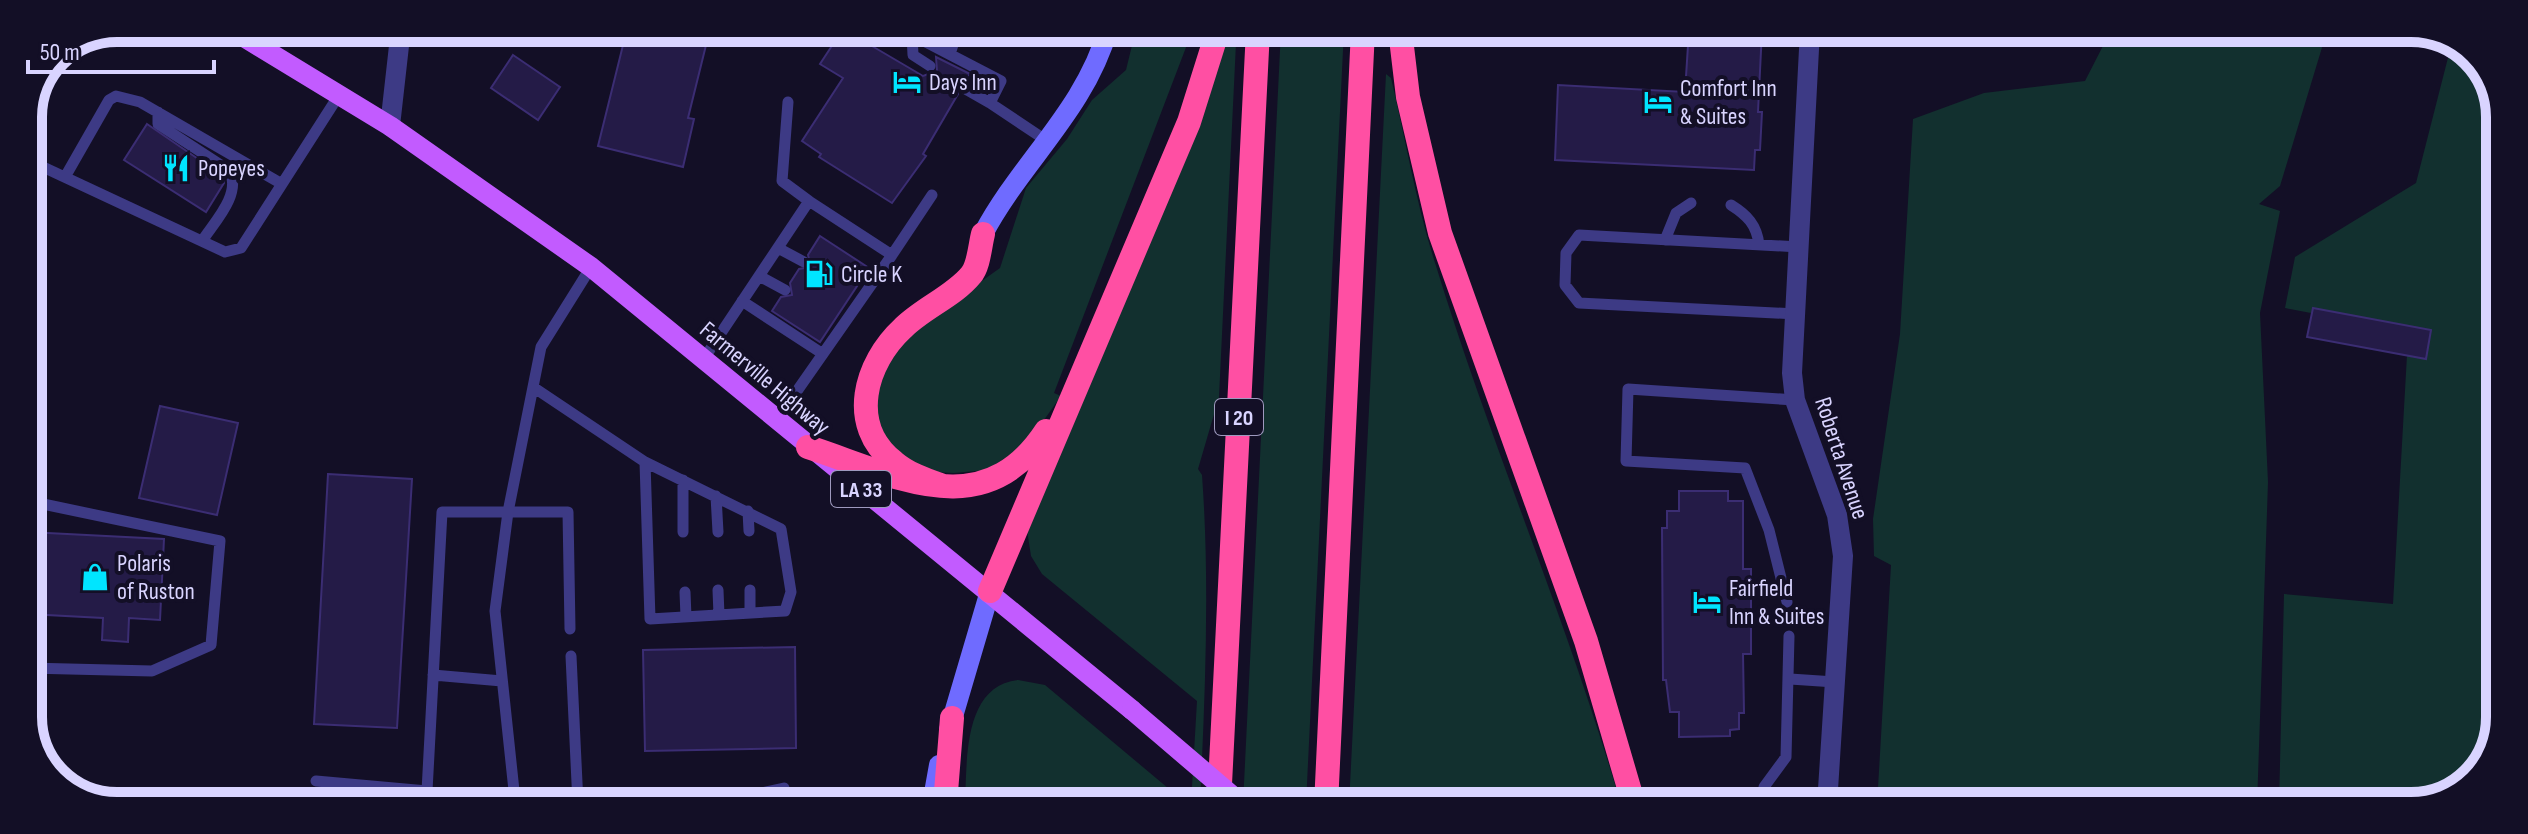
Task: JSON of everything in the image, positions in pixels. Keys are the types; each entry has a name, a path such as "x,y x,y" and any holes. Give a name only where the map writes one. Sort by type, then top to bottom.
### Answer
{"highway":[{"path":"990,591 1073,389 1189,122 1214,42"},
{"name":"I 20","path":"1220,792 1257,42"},
{"path":"1327,792 1362,42"},
{"path":"1401,42 1408,97 1440,233 1586,641 1630,792"},
{"path":"943,486 913,475 882,451 868,417 868,381 873,364 904,326 973,274 983,234"},
{"path":"808,447 910,480 969,488 994,481 1016,467 1036,446 1073,389"},
{"path":"946,792 952,718"}],"main road":[{"name":"Farmerville Highway","path":"252,42 390,126 591,267 808,447 990,591 1228,792"}],"street":[{"path":"390,126 399,42"},
{"path":"983,234 1093,71 1103,42"},
{"name":"Roberta Avenue","path":"1809,42 1792,373 1795,400 1837,515 1843,556 1828,792"},
{"path":"935,792 952,718 990,591"}],"lane":[{"path":"909,42 913,55 930,66"},
{"path":"926,42 1001,81 990,103"},
{"path":"950,54 954,42"},
{"path":"962,87 1047,141"},
{"path":"42,166 225,252 241,248 339,95"},
{"path":"65,177 109,100 125,97 158,112 282,184"},
{"path":"788,102 782,181 892,255"},
{"path":"158,112 158,124 230,171 233,179 232,193 202,241"},
{"path":"776,421 823,354 857,295 892,255 932,195"},
{"path":"703,360 809,201"},
{"path":"1665,240 1676,213 1691,203"},
{"path":"1731,205 1744,213 1757,230 1759,245"},
{"path":"1796,314 1579,303 1565,285 1566,253 1579,235 1799,247"},
{"path":"778,248 804,262"},
{"path":"514,792 495,611 508,512 541,347 591,267"},
{"path":"759,276 785,290"},
{"path":"742,301 823,354"},
{"path":"533,387 645,462 781,529 791,592 785,611 650,619 645,462"},
{"path":"1787,602 1769,530 1745,468 1626,461 1628,389 1795,400"},
{"path":"683,480 683,532"},
{"path":"716,496 718,532"},
{"path":"42,503 220,541 211,645 152,671 42,668"},
{"path":"748,511 749,531"},
{"path":"316,781 427,791 442,512 568,512 570,629"},
{"path":"718,590 719,615"},
{"path":"750,590 750,613"},
{"path":"685,592 686,617"},
{"path":"1764,792 1764,787 1786,757 1789,636"},
{"path":"571,656 577,792"},
{"path":"433,675 502,681"},
{"path":"1790,679 1835,682"},
{"path":"766,792 784,788"}],"green space":[{"path":"1133,42 1188,42 1054,393 1061,396 1027,444 987,470 934,472 893,452 873,411 886,358 899,340 1000,268 1026,188 1067,139 1092,100 1126,70"},
{"path":"1280,42 1343,42 1307,792 1244,792"},
{"path":"2105,42 2324,42 2280,186 2259,204 2280,211 2260,313 2268,482 2257,792 1878,792 1891,565 1874,556 1873,519 1900,334 1913,119 1984,93 2085,81"},
{"path":"1223,43 1236,43 1219,397 1198,469 1202,475 1206,557 1206,640 1201,792 1192,792 1197,701 1042,574 1031,556 1027,530"},
{"path":"2449,53 2473,75 2486,112 2486,717 2483,736 2473,759 2457,777 2426,791 2279,792 2284,594 2393,604 2407,355 2426,359 2431,330 2313,308 2311,313 2285,308 2295,257 2416,183"},
{"path":"1386,74 1391,78 1436,266 1481,401 1578,669 1617,792 1350,792"},
{"path":"1018,680 1045,685 1173,792 965,792 972,728 987,696 1000,685"}],"building":[{"path":"624,42 707,42 688,118 694,119 683,167 598,146"},
{"path":"834,42 865,42 923,76 937,71 936,57 970,74 966,80 955,82 958,94 923,154 926,156 892,203 819,157 821,154 802,141 843,78 820,64"},
{"name":"Comfort Inn & Suites","path":"1688,42 1761,42 1758,112 1762,112 1760,150 1755,150 1754,170 1555,160 1558,85 1685,92"},
{"path":"513,55 560,87 538,120 491,88"},
{"name":"Popeyes","path":"147,124 223,176 224,183 206,212 124,160"},
{"path":"820,236 869,268 820,342 772,311 781,297 792,295 790,283 799,269 811,267 808,255"},
{"path":"2313,308 2431,330 2426,359 2307,337"},
{"path":"160,406 238,423 217,515 139,498"},
{"path":"328,474 412,479 397,728 314,724"},
{"name":"Fairfield Inn & Suites","path":"1679,491 1728,491 1728,501 1743,501 1743,569 1751,569 1751,654 1743,654 1744,713 1739,713 1739,729 1730,730 1730,736 1679,737 1679,712 1670,712 1666,680 1663,680 1662,528 1667,528 1667,511 1679,511"},
{"name":"Polaris of Ruston","path":"42,533 164,539 160,620 129,618 128,642 102,640 103,618 42,615"},
{"path":"795,647 796,748 645,751 643,650"}],"place":[{"name":"Days Inn","path":"907,82"},
{"name":"Comfort Inn & Suites","path":"1658,102"},
{"name":"Popeyes","path":"176,168"},
{"name":"Circle K","path":"819,274"},
{"name":"Polaris of Ruston","path":"95,577"},
{"name":"Fairfield Inn & Suites","path":"1707,602"}]}
